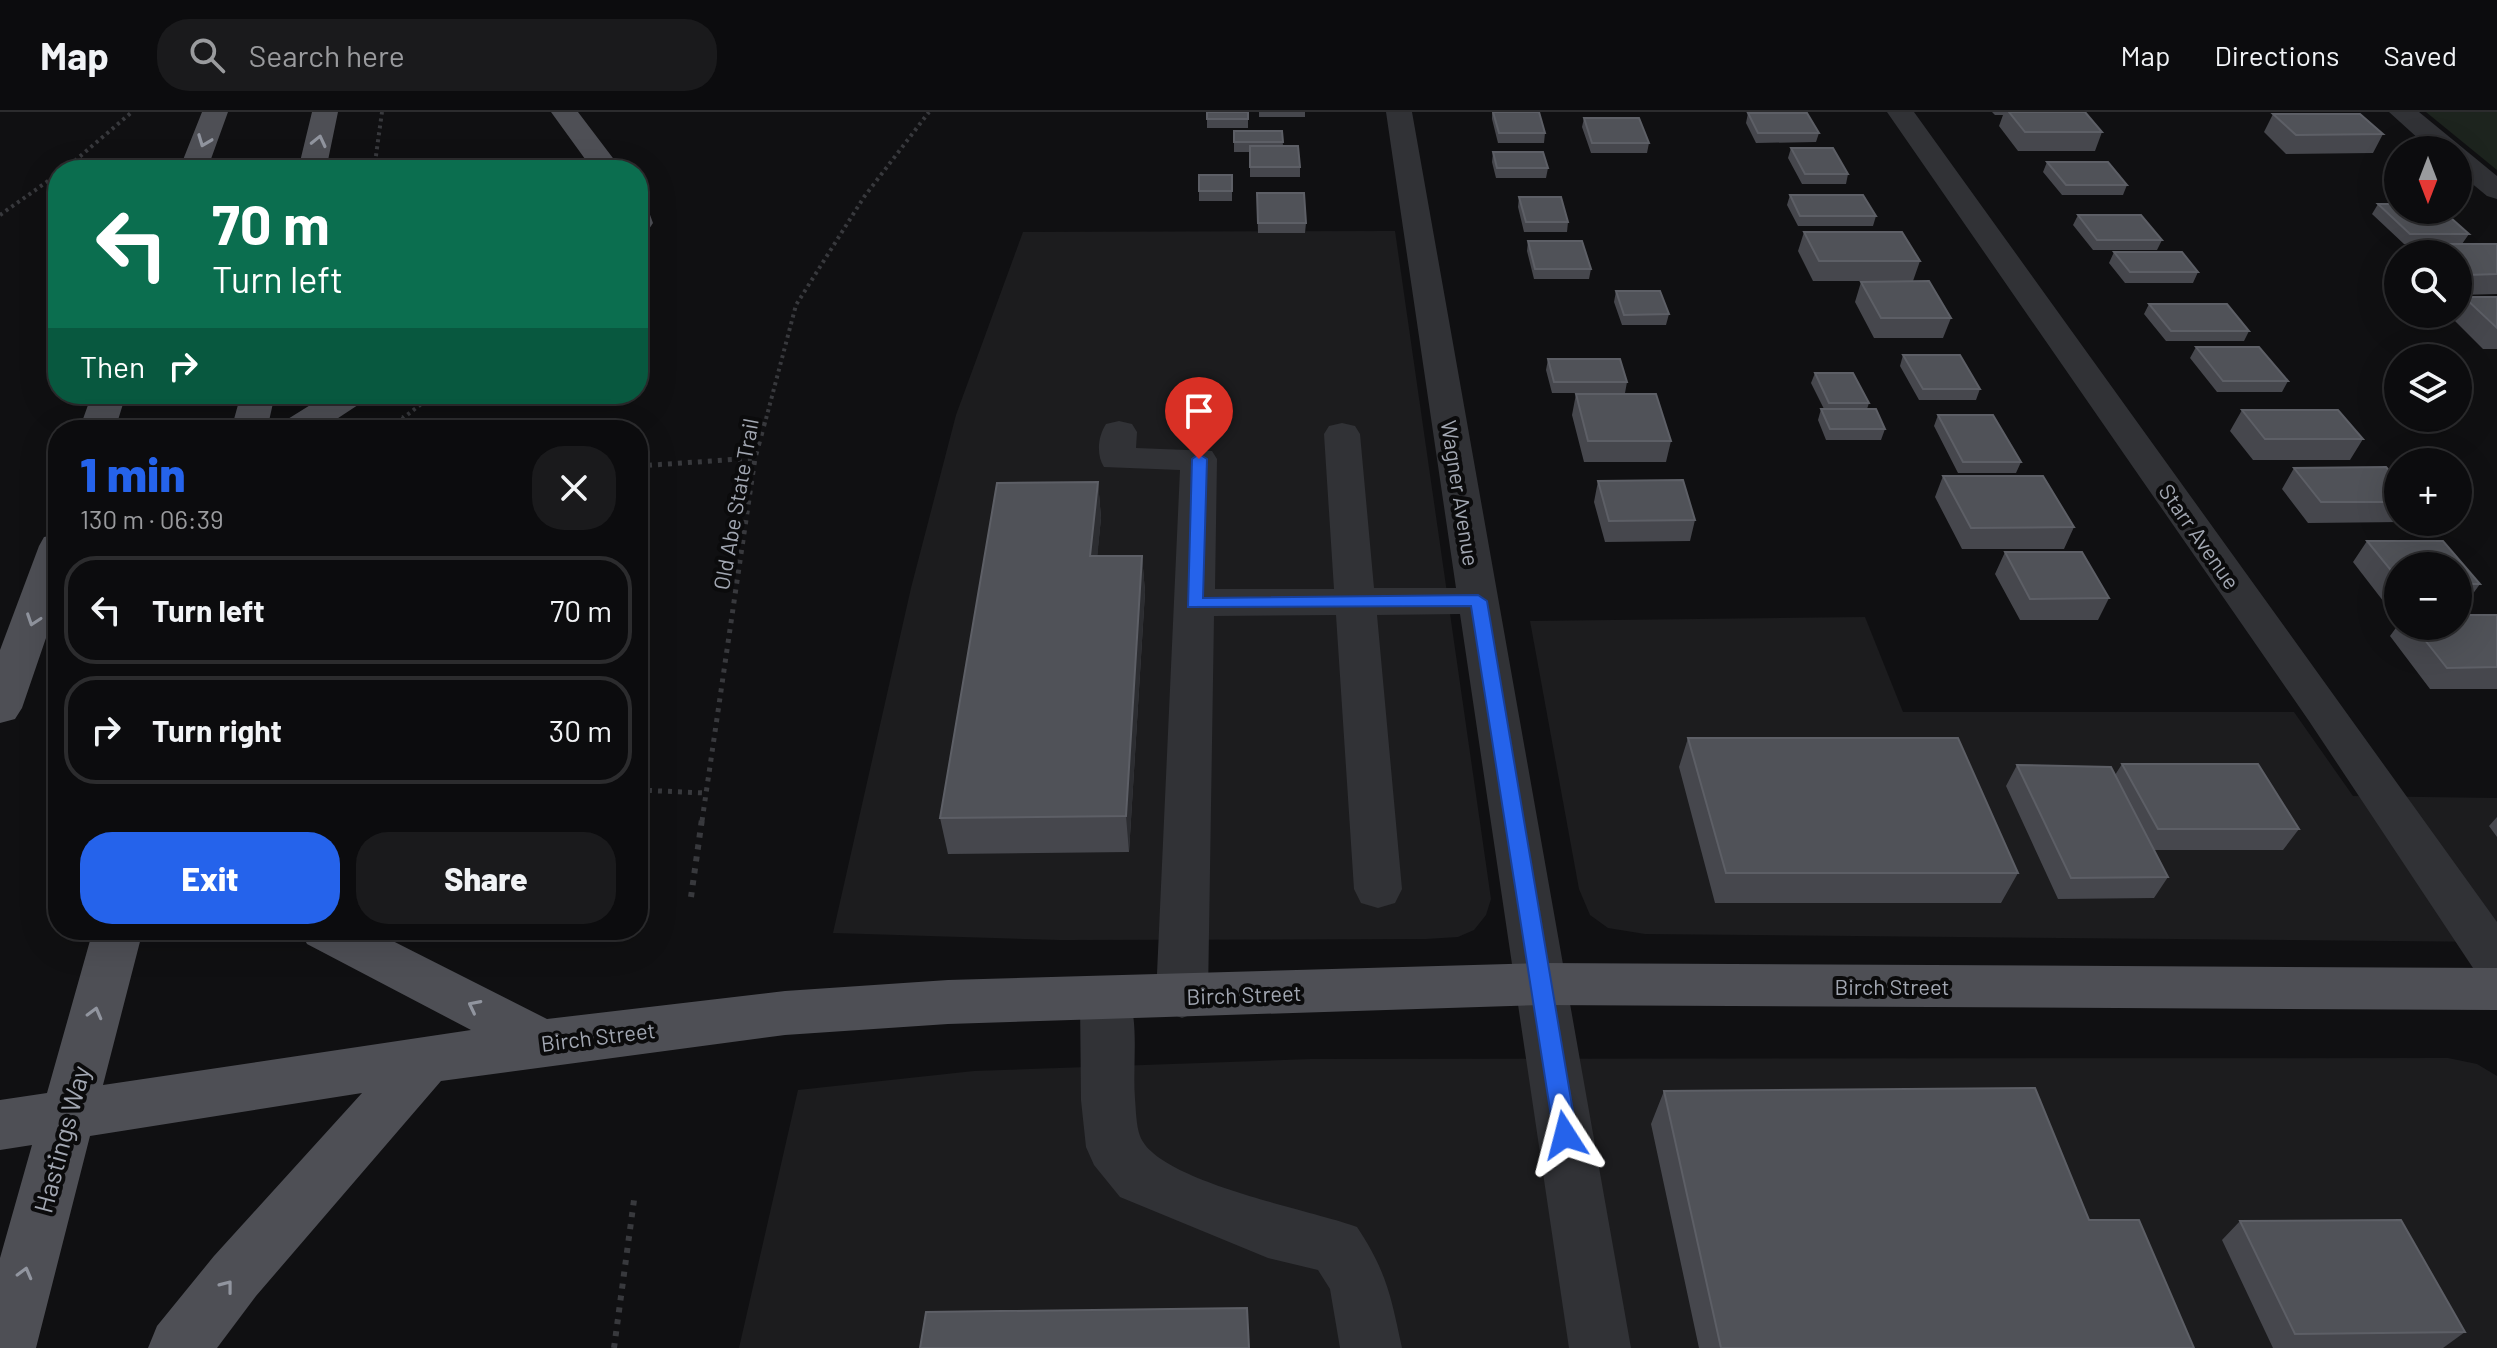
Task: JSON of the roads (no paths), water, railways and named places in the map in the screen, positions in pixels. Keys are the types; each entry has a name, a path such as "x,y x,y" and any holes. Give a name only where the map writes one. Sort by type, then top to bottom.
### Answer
{"main road":[{"path":"197,160 215,112"},
{"path":"314,160 325,112"},
{"path":"564,112 600,160"},
{"path":"312,420 336,404"},
{"path":"0,708 48,574"},
{"name":"Hastings Way","path":"5,1348 115,940"},
{"path":"344,940 543,1042"},
{"name":"Birch Street","path":"0,1125 543,1042 785,1013 948,1002 1540,984 2497,989"},
{"path":"179,1348 235,1276 424,1062"}],"street":[{"name":"Wagner Avenue","path":"1399,112 1600,1348"},
{"name":"Starr Avenue","path":"1900,112 2324,710 2497,962"},
{"path":"2402,112 2431,136"},
{"path":"2472,169 2497,190"},
{"path":"1119,432 1117,459 1199,459 1182,996"},
{"path":"1342,434 1378,889"},
{"path":"1194,603 1478,601"},
{"path":"1106,999 1108,1100 1114,1147 1140,1179 1268,1231 1336,1247 1358,1280 1371,1348"}]}
